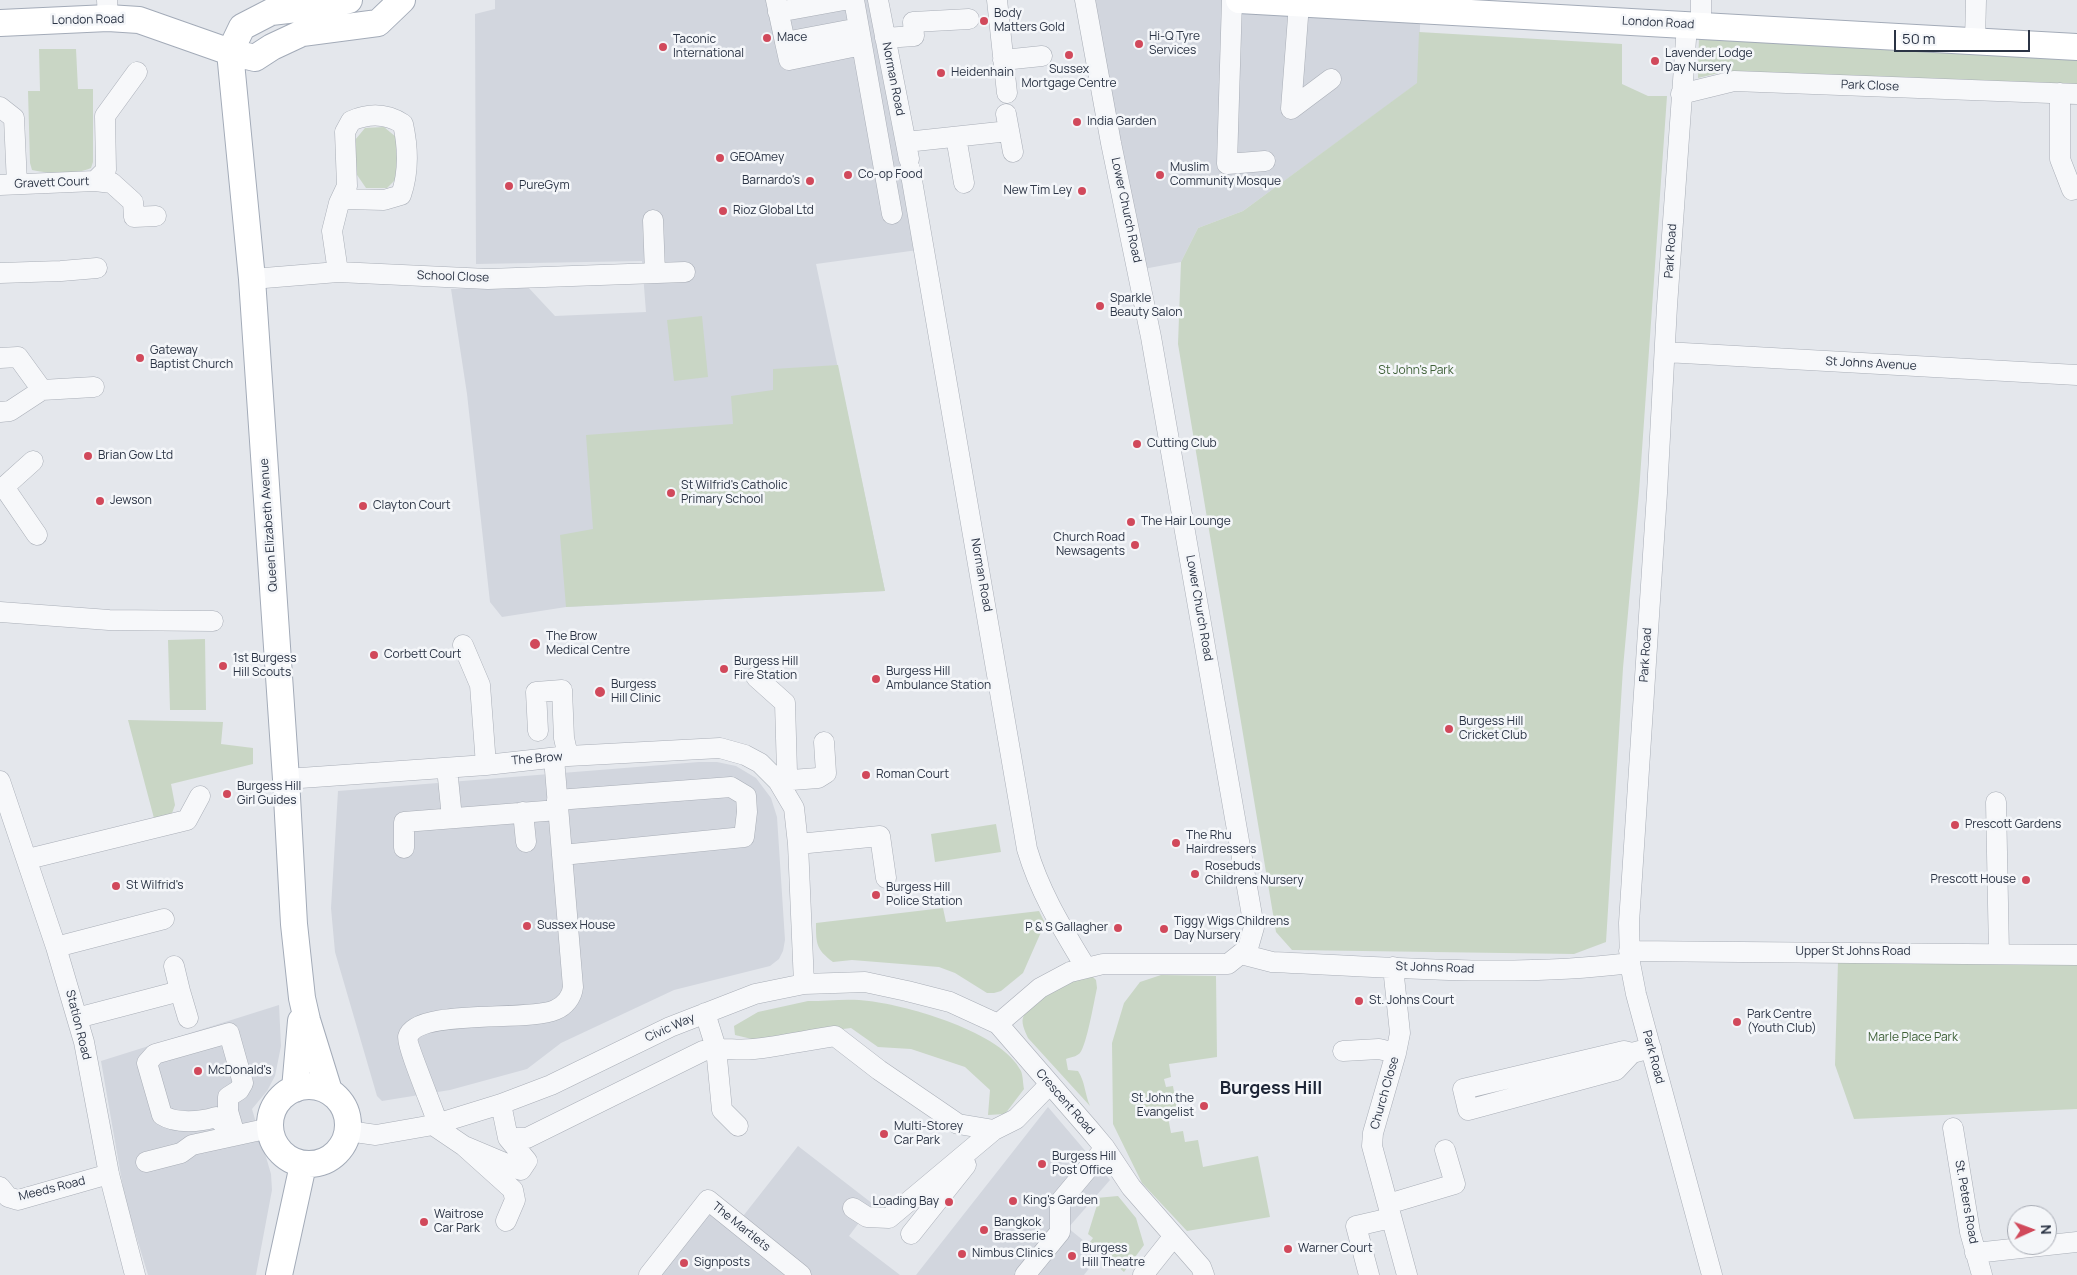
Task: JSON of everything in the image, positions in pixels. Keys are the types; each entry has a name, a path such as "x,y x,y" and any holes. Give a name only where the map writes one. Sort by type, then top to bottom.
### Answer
{"main road":[{"path":"230,52 242,27 271,12 322,6 349,0"},
{"name":"London Road","path":"0,23 107,9 230,52 255,58 272,46 302,33 378,24 402,0"},
{"name":"London Road","path":"1239,0 2077,47"},
{"name":"Queen Elizabeth Avenue","path":"230,52 252,279 294,924 302,998 301,1034 294,1089"},
{"name":"Queen Elizabeth Avenue","path":"302,998 314,1046 329,1091 344,1107 348,1119 348,1131"},
{"path":"329,1091 322,1087 312,1086 288,1092 276,1104 270,1119 272,1139 282,1154 288,1159 314,1165 332,1158 345,1141 348,1131"},
{"path":"279,1275 303,1164"}],"street":[{"path":"844,0 777,6 785,42 860,37"},
{"path":"854,0 892,214"},
{"name":"Norman Road","path":"878,0 908,157 1027,849 1035,877 1055,916 1086,968"},
{"path":"996,0 1007,93"},
{"name":"Lower Church Road","path":"1085,0 1111,143 1151,337 1254,927 1248,948 1241,954"},
{"path":"1232,0 1227,164 1264,161"},
{"name":"Park Road","path":"1701,0 1681,94 1660,306 1665,352 1630,957 1636,994 1641,1050 1712,1275"},
{"path":"1975,41 1976,0"},
{"path":"1299,4 1291,109 1331,79"},
{"path":"885,38 914,36 913,22 969,19"},
{"path":"1002,60 1042,56"},
{"name":"Gravett Court","path":"9,184 96,181 106,170 105,116 137,72"},
{"name":"Park Close","path":"1681,94 1734,81 2069,94 2060,159 2072,190"},
{"path":"0,107 14,118 9,184"},
{"path":"338,272 332,232 339,203 347,186 345,132 351,120 364,115 390,116 403,124 406,140 407,179 401,195 384,200 346,199 339,203"},
{"path":"908,157 956,137 1008,122 1013,152"},
{"path":"956,137 964,183"},
{"path":"96,181 112,183 133,202 134,217 156,216"},
{"path":"653,220 654,273"},
{"path":"0,273 61,272 97,268"},
{"name":"School Close","path":"252,279 338,272 488,279 685,272"},
{"name":"St Johns Avenue","path":"1665,352 2077,375"},
{"path":"0,358 18,357 42,390"},
{"path":"0,412 10,411 42,390 94,387"},
{"path":"33,461 2,487 37,535"},
{"path":"0,612 109,620 213,621"},
{"path":"463,645 480,685 486,765"},
{"path":"756,677 785,703 786,772 778,781"},
{"path":"506,1221 515,1200 513,1190 464,1146 435,1124 425,1086 409,1047 408,1036 422,1023 437,1020 554,1011 562,1006 572,993 574,987 558,805 564,738 562,690 536,692 538,731"},
{"path":"778,781 818,778 826,773 824,742"},
{"name":"The Brow","path":"286,779 486,765 561,757 720,748 745,755 760,763 778,781 794,808 798,844 804,984"},
{"path":"447,768 452,818"},
{"name":"Station Road","path":"0,781 28,859 84,1042 109,1174 135,1275"},
{"path":"404,848 404,822 523,812 558,805 730,787 746,796 747,812 744,837 562,855"},
{"path":"28,859 187,820 200,796"},
{"path":"1996,802 1999,954"},
{"path":"523,812 526,842"},
{"path":"798,844 880,836 886,878"},
{"path":"56,947 164,919"},
{"path":"998,1024 1040,988 1070,972 1103,964 1228,964 1241,954"},
{"name":"St Johns Road","path":"1241,954 1272,962 1515,971 1593,968 1630,957"},
{"name":"Upper St Johns Road","path":"1630,957 2077,955"},
{"path":"174,966 188,1018"},
{"name":"Church Close","path":"1393,967 1400,1033 1373,1133 1372,1146 1407,1275"},
{"name":"Civic Way","path":"348,1131 376,1135 435,1124 501,1104 551,1086 653,1035 705,1012 755,994 804,984 865,982 906,990 950,1002 998,1024"},
{"path":"77,1018 180,991"},
{"path":"705,1012 716,1048 722,1110 738,1126"},
{"name":"Crescent Road","path":"998,1024 1105,1148 1131,1187 1201,1267 1204,1275"},
{"path":"229,1033 243,1083 239,1090 228,1097 228,1111 235,1135 216,1117 171,1121 162,1115 147,1063 155,1054 229,1033"},
{"path":"508,1138 526,1138 703,1051 716,1048 756,1049 835,1036 879,1070 958,1124 994,1130"},
{"path":"1343,1051 1379,1049 1396,1053"},
{"path":"1641,1050 1616,1070 1468,1110 1463,1089 1624,1051 1641,1050"},
{"path":"853,1208 867,1217 889,1218 994,1130 1016,1119 1049,1084"},
{"path":"464,1146 521,1170 527,1162 508,1138 501,1104"},
{"path":"145,1155 182,1141 192,1145 270,1128"},
{"name":"St. Peters Road","path":"1953,1128 1976,1253 1982,1275"},
{"path":"911,1234 994,1130"},
{"path":"1025,1275 1060,1232 1060,1202 1105,1148"},
{"path":"1369,1275 1356,1226 1454,1184 1445,1150"},
{"name":"Meeds Road","path":"0,1187 8,1197 18,1200 109,1174"},
{"name":"The Martlets","path":"649,1275 708,1200 801,1275"},
{"path":"1143,1275 1174,1236"},
{"path":"1976,1253 2077,1242"}],"shaded area":[{"path":"495,0 877,0 925,249 816,264 885,591 566,607 502,617 490,602 467,394 451,289 527,286 555,316 646,312 642,261 476,264 475,14 495,9"},
{"path":"1085,0 1421,0 1418,83 1243,211 1198,228 1181,262 1138,270"},
{"path":"717,762 736,766 756,778 771,798 777,817 785,940 779,959 770,966 674,990 561,1043 527,1069 450,1090 382,1101 377,1096 335,952 331,908 338,791"},
{"path":"279,1005 281,1046 275,1076 267,1091 252,1109 271,1174 272,1190 256,1275 148,1275 125,1199 101,1061"},
{"path":"1048,1107 1110,1180 1068,1228 1100,1254 1084,1275 916,1275"},
{"path":"798,1146 873,1204 849,1236 900,1275 644,1275 709,1194 740,1220"}],"green space":[{"name":"St John's Park","path":"1419,32 1622,44 1622,84 1648,96 1667,96 1639,492 1623,668 1606,942 1574,954 1292,950 1276,932 1178,344 1181,262 1198,228 1243,211 1417,83"},
{"path":"1699,35 2077,58 2077,85 1723,72 1698,78"},
{"path":"39,49 76,49 78,89 93,89 93,162 91,168 78,172 62,173 32,170 30,163 28,91 40,91"},
{"path":"384,127 396,137 398,177 387,188 366,188 355,172 355,140 365,128"},
{"path":"702,316 708,377 674,381 667,320"},
{"path":"838,365 885,591 566,607 560,535 593,529 586,435 733,424 731,396 773,390 773,369"},
{"path":"205,639 206,710 170,710 168,640"},
{"path":"128,720 223,722 221,744 253,748 253,764 171,784 175,805 171,816 155,822"},
{"path":"996,824 1001,852 935,862 931,834"},
{"path":"943,908 946,922 1039,911 1045,923 1023,973 1001,991 994,993 987,993 955,973 939,967 852,960 833,962 818,946 816,923"},
{"name":"Marle Place Park","path":"1838,961 2077,964 2077,1109 1854,1119 1835,1065"},
{"path":"1161,975 1216,976 1217,1057 1169,1064 1171,1077 1164,1079 1166,1087 1173,1086 1177,1110 1167,1112 1171,1133 1183,1131 1185,1142 1198,1140 1203,1167 1258,1156 1270,1217 1187,1231 1142,1183 1113,1124 1112,1043 1124,1003 1140,982"},
{"path":"1086,977 1093,977 1096,980 1097,988 1088,1032 1080,1053 1066,1059 1068,1070 1078,1071 1090,1106 1028,1038 1023,1026 1024,1015 1035,1001 1051,991"},
{"path":"808,1001 869,1001 930,1015 953,1023 995,1044 1011,1057 1021,1071 1024,1089 1005,1114 988,1115 990,1090 965,1067 911,1049 878,1047 851,1028 756,1040 735,1035 734,1026 758,1012"},
{"path":"1118,1196 1136,1218 1144,1245 1124,1272 1090,1242 1093,1238 1088,1234 1097,1205 1096,1198"}],"place":[{"name":"Body Matters Gold","path":"984,21"},
{"name":"Mace","path":"767,38"},
{"name":"Hi-Q Tyre Services","path":"1139,44"},
{"name":"Taconic International","path":"663,47"},
{"name":"Sussex Mortgage Centre","path":"1069,55"},
{"name":"Lavender Lodge Day Nursery","path":"1655,61"},
{"name":"Heidenhain","path":"941,73"},
{"name":"India Garden","path":"1077,122"},
{"name":"GEOAmey","path":"720,158"},
{"name":"Co-op Food","path":"848,175"},
{"name":"Muslim Community Mosque","path":"1160,175"},
{"name":"Barnardo's","path":"810,181"},
{"name":"PureGym","path":"509,186"},
{"name":"New Tim Ley","path":"1082,191"},
{"name":"Rioz Global Ltd","path":"723,211"},
{"name":"Sparkle Beauty Salon","path":"1100,306"},
{"name":"Gateway Baptist Church","path":"140,358"},
{"name":"Cutting Club","path":"1137,444"},
{"name":"Brian Gow Ltd","path":"88,456"},
{"name":"St Wilfrid's Catholic Primary School","path":"671,493"},
{"name":"Jewson","path":"100,501"},
{"name":"Clayton Court","path":"363,506"},
{"name":"The Hair Lounge","path":"1131,522"},
{"name":"Church Road Newsagents","path":"1135,545"},
{"name":"The Brow Medical Centre","path":"535,644"},
{"name":"Corbett Court","path":"374,655"},
{"name":"1st Burgess Hill Scouts","path":"223,666"},
{"name":"Burgess Hill Fire Station","path":"724,669"},
{"name":"Burgess Hill Ambulance Station","path":"876,679"},
{"name":"Burgess Hill Clinic","path":"600,692"},
{"name":"Burgess Hill Cricket Club","path":"1449,729"},
{"name":"Roman Court","path":"866,775"},
{"name":"Burgess Hill Girl Guides","path":"227,794"},
{"name":"Prescott Gardens","path":"1955,825"},
{"name":"The Rhu Hairdressers","path":"1176,843"},
{"name":"Rosebuds Childrens Nursery","path":"1195,874"},
{"name":"Prescott House","path":"2026,880"},
{"name":"St Wilfrid's","path":"116,886"},
{"name":"Burgess Hill Police Station","path":"876,895"},
{"name":"Sussex House","path":"527,926"},
{"name":"P & S Gallagher","path":"1118,928"},
{"name":"Tiggy Wigs Childrens Day Nursery","path":"1164,929"},
{"name":"St. Johns Court","path":"1359,1001"},
{"name":"Park Centre (Youth Club)","path":"1737,1022"},
{"name":"McDonald's","path":"198,1071"},
{"name":"St John the Evangelist","path":"1204,1106"},
{"name":"Multi-Storey Car Park","path":"884,1134"},
{"name":"Burgess Hill Post Office","path":"1042,1164"},
{"name":"King's Garden","path":"1013,1201"},
{"name":"Loading Bay","path":"949,1202"},
{"name":"Waitrose Car Park","path":"424,1222"},
{"name":"Bangkok Brasserie","path":"984,1230"},
{"name":"Warner Court","path":"1288,1249"},
{"name":"Nimbus Clinics","path":"962,1254"},
{"name":"Burgess Hill Theatre","path":"1072,1256"},
{"name":"Signposts","path":"684,1263"}],"district":[{"name":"Burgess Hill","path":"1271,1089"}]}
